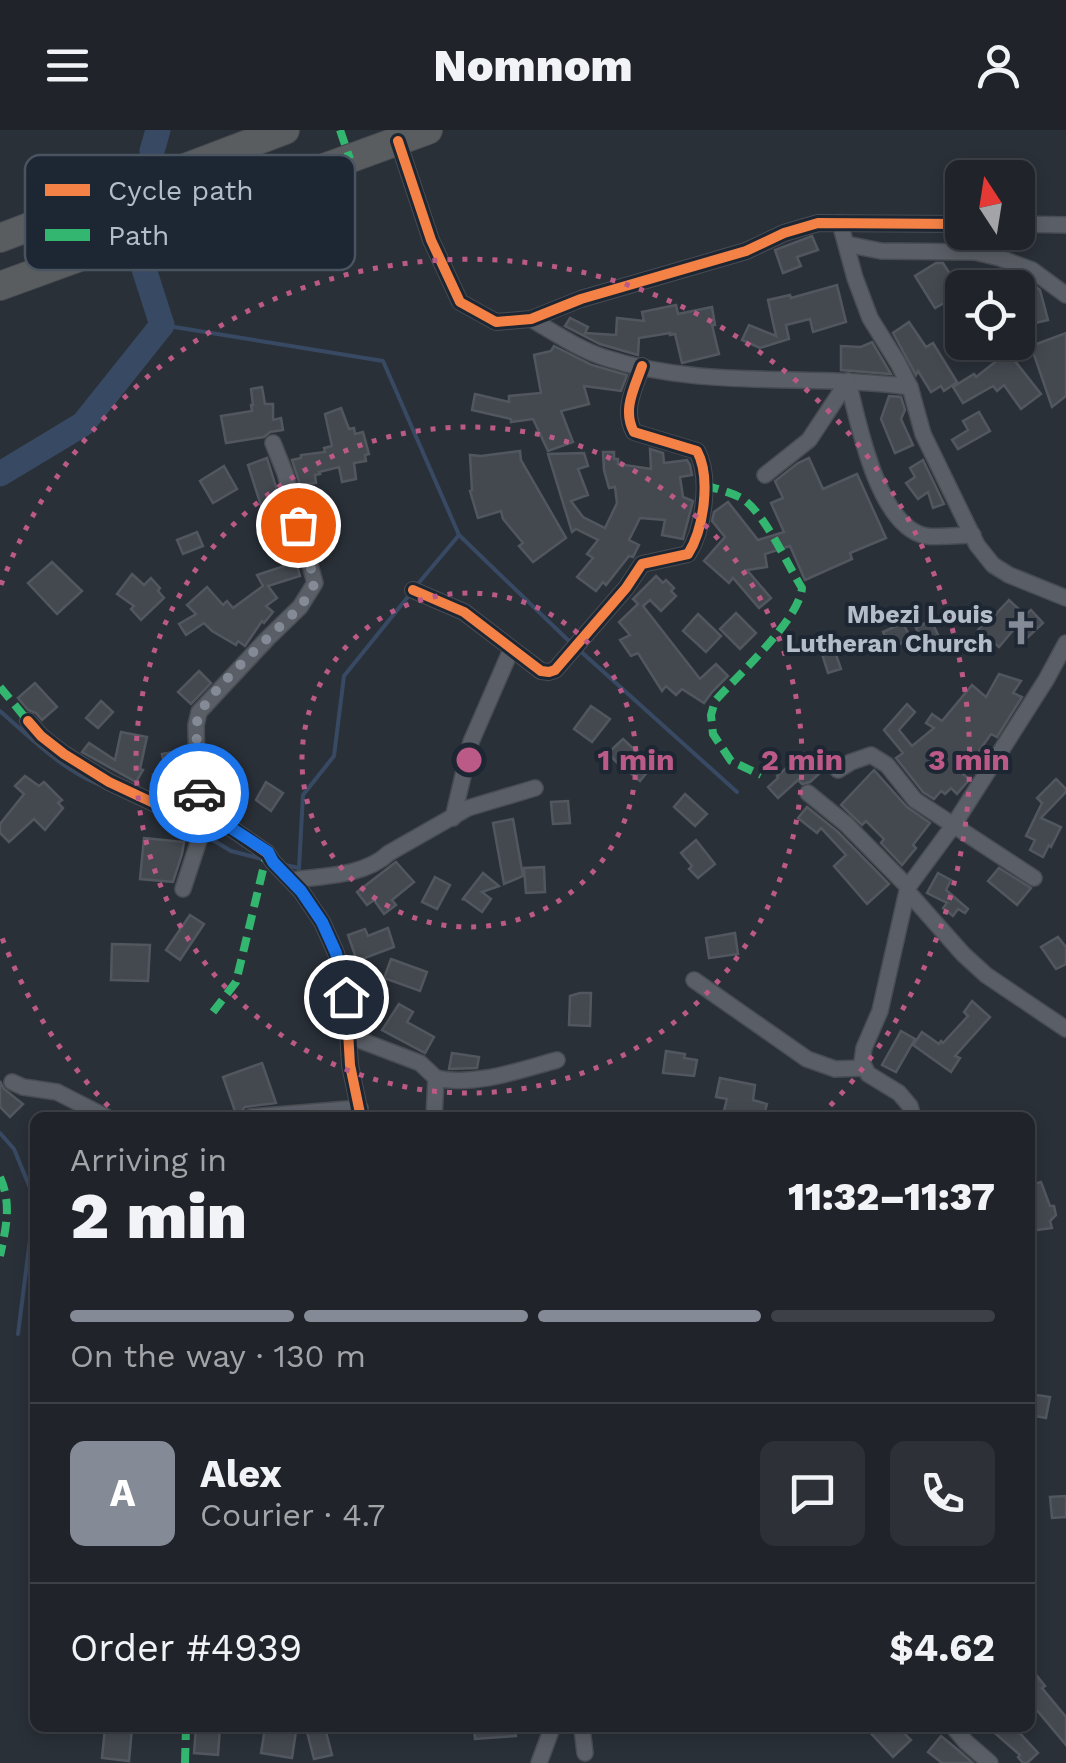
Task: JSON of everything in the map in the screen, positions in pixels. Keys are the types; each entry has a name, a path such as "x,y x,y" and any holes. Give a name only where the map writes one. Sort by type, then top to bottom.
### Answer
{"highway":[{"path":"219,155 285,130"},
{"path":"355,158 428,130"},
{"path":"0,238 25,229"},
{"path":"0,286 44,270"}],"street":[{"path":"398,142 431,240 460,302 496,322 531,319 581,299 746,250 803,226 945,224"},
{"path":"840,224 870,318 910,387 923,434 978,545 994,565 1009,575 1066,598"},
{"path":"1035,224 1066,224"},
{"path":"846,244 881,250 975,252 1032,270 1066,295"},
{"path":"531,319 604,358 702,378 848,381 910,387"},
{"path":"414,590 464,612 511,650 548,672 555,670 642,564 688,554 696,541 702,516 705,474 697,451 634,432 627,420 642,366"},
{"path":"764,475 809,440 848,381"},
{"path":"848,381 871,466 896,516 923,536 973,534"},
{"path":"183,890 204,819 197,780 196,725 200,712 300,607 315,582 285,472 273,443"},
{"path":"912,1112 899,1092 864,1068 862,1054 880,1011 908,890 953,826 1066,643"},
{"path":"453,818 471,742 511,650"},
{"path":"28,721 64,754 110,782 158,805 231,828 268,852 322,922 336,953 346,997 350,1065 361,1112"},
{"path":"838,770 871,756 887,765 915,800 1034,878"},
{"path":"291,880 350,872 379,862 468,808 535,788"},
{"path":"808,793 846,824 963,954 986,975 1066,1029"},
{"path":"694,980 807,1059 835,1069 864,1068"},
{"path":"349,1036 420,1063 436,1078 459,1081 557,1060"},
{"path":"434,1112 436,1078"},
{"path":"12,1082 57,1092 96,1112"},
{"path":"539,1763 551,1732"},
{"path":"583,1732 586,1753"},
{"path":"957,1732 990,1763"}],"building":[{"path":"812,236 818,250 797,257 801,266 783,273 775,250"},
{"path":"943,263 947,270 945,303 935,308 915,276"},
{"path":"837,285 846,322 813,332 810,319 786,325 789,339 760,348 742,340 749,325 776,336 768,300"},
{"path":"1035,287 1040,290 1048,320 1035,323"},
{"path":"676,305 678,314 712,307 719,354 682,363 675,334 670,333 639,338 638,355 600,344 565,326 570,318 588,327 585,333 616,335 617,318 644,321 642,312"},
{"path":"909,322 926,347 933,343 957,382 944,391 941,386 931,392 918,371 916,375 893,333"},
{"path":"1066,333 1066,396 1052,407 1035,358 1035,345"},
{"path":"872,342 891,374 841,370 841,346 861,347"},
{"path":"554,346 592,365 627,375 621,391 584,386 589,404 561,411 573,442 548,451 533,419 511,422 472,410 475,394 509,402 509,396 541,393 534,355 551,351"},
{"path":"998,360 1014,360 1041,394 1021,409 1004,385 997,391 993,386 963,403 953,387 974,374 976,377"},
{"path":"262,387 265,404 273,404 273,420 281,418 283,430 226,443 221,416 252,411 251,389"},
{"path":"889,396 901,397 905,410 901,419 913,445 895,453 881,419"},
{"path":"341,408 349,429 354,428 355,434 363,432 369,454 365,455 366,461 354,463 356,479 342,482 339,467 319,472 315,475 316,483 300,485 292,460 325,452 324,448 332,446 325,414"},
{"path":"979,412 990,431 958,449 952,440 968,430 963,421"},
{"path":"650,449 663,453 664,463 687,460 690,465 692,475 680,477 683,497 693,501 683,539 662,535 665,520 640,518 629,540 639,545 633,557 629,556 606,585 603,582 596,591 577,577 593,558 587,554 598,540 576,529 572,532 548,454 584,453 588,466 578,469 588,495 571,501 583,517 605,528 617,503 615,487 609,488 604,470 603,452 614,452 618,464 651,469"},
{"path":"520,451 521,460 566,538 533,562 519,546 523,543 501,511 478,518 470,491 470,455"},
{"path":"267,458 290,532 271,537 248,465"},
{"path":"809,458 823,489 857,474 886,538 850,553 852,559 805,580 790,546 765,554 767,567 747,570 771,598 759,608 733,578 729,583 704,561 725,537 712,521 714,512 728,502 758,540 784,532 771,503 783,498 775,481"},
{"path":"923,460 944,504 933,508 928,492 918,499 906,483 915,477 910,468"},
{"path":"224,466 237,489 213,503 200,481"},
{"path":"197,532 203,546 183,554 177,540"},
{"path":"52,562 82,591 57,614 28,583"},
{"path":"296,562 300,576 268,586 277,598 266,606 273,612 245,646 238,641 236,645 204,623 186,635 179,624 196,614 187,605 207,587 223,605 227,601 233,608 263,586 257,575"},
{"path":"132,574 144,585 151,578 164,598 141,620 131,609 134,606 117,594"},
{"path":"656,576 674,588 671,591 676,596 661,611 650,600 643,606 700,679 716,664 728,676 704,703 682,689 676,695 666,686 662,691 638,653 631,656 620,640 630,635 619,622 638,604 633,599"},
{"path":"1009,600 1025,615 1031,610 1043,623 1026,639 1015,628 999,647 978,630"},
{"path":"736,613 756,633 740,649 720,629"},
{"path":"698,614 721,636 706,652 683,631"},
{"path":"931,620 940,639 925,646 916,628"},
{"path":"903,623 911,639 890,648 883,632"},
{"path":"831,640 841,669 828,673 819,644"},
{"path":"199,671 211,683 191,704 178,692"},
{"path":"999,674 1021,681 1013,693 1022,697 997,737 991,734 963,774 969,779 957,794 951,788 934,799 923,792 896,758 903,753 884,730 907,704 915,712 899,730 912,746 934,728 926,723 932,714 942,721 972,685 986,697"},
{"path":"35,683 57,707 42,720 18,698"},
{"path":"101,701 113,712 98,728 86,718"},
{"path":"591,706 610,719 592,742 574,729"},
{"path":"121,732 147,737 140,769 143,770 136,782 82,752 89,743 115,760"},
{"path":"623,739 652,766 640,781 608,753"},
{"path":"185,750 186,801 153,790 153,775 168,783 162,754"},
{"path":"804,753 821,772 810,782 802,784 798,780 778,798 768,787"},
{"path":"874,770 907,807 930,823 902,865 866,821 862,825 841,805"},
{"path":"25,776 39,786 44,782 62,800 58,803 63,808 45,830 34,819 9,842 0,833 0,824 24,794 15,786"},
{"path":"1056,779 1066,792 1041,818 1061,827 1043,857 1030,850 1035,840 1026,836 1042,803 1037,798"},
{"path":"266,782 283,793 271,811 256,800"},
{"path":"685,794 707,814 695,826 674,807"},
{"path":"568,801 570,823 553,824 551,802"},
{"path":"807,807 889,884 867,904 834,866 846,855 821,828 817,833 798,818"},
{"path":"513,819 523,876 504,884 493,823"},
{"path":"144,838 184,842 173,882 140,879"},
{"path":"696,840 715,864 698,878 681,853"},
{"path":"396,862 414,882 392,900 396,905 384,914 374,900 367,905 357,892"},
{"path":"544,867 545,892 526,893 524,868"},
{"path":"999,868 1031,888 1017,905 988,881"},
{"path":"483,873 499,886 482,892 491,899 482,912 462,900"},
{"path":"938,873 951,880 946,890 968,909 965,913 958,909 953,916 943,908 947,903 927,893"},
{"path":"435,877 450,885 437,909 422,902"},
{"path":"190,915 204,924 180,960 166,950"},
{"path":"388,928 394,947 357,961 348,935 365,929 368,936"},
{"path":"735,933 738,954 709,958 706,938"},
{"path":"1058,937 1066,947 1066,964 1056,969 1041,947"},
{"path":"112,944 150,945 148,981 111,980"},
{"path":"391,959 427,972 420,991 384,978"},
{"path":"591,993 590,1026 569,1025 570,996"},
{"path":"972,1001 990,1017 955,1056 960,1058 951,1072 913,1045 922,1032 943,1043 968,1016 964,1012"},
{"path":"399,1004 413,1012 407,1022 434,1037 425,1053 382,1030"},
{"path":"901,1031 915,1039 896,1072 882,1065"},
{"path":"666,1051 697,1060 694,1076 663,1073"},
{"path":"452,1053 479,1057 477,1068 449,1069"},
{"path":"262,1063 276,1103 235,1112 223,1077"},
{"path":"720,1078 755,1085 753,1100 767,1104 765,1112 724,1112 727,1099 716,1097"},
{"path":"0,1081 23,1104 10,1117 0,1107"},
{"path":"1041,1182 1050,1206 1054,1206 1052,1228 1035,1230 1035,1184"},
{"path":"1035,1395 1050,1397 1046,1418 1035,1416"},
{"path":"1066,1496 1066,1517 1052,1518 1050,1497"},
{"path":"1035,1673 1066,1717 1066,1745 1035,1708"},
{"path":"105,1732 132,1732 129,1761 102,1758"},
{"path":"196,1732 220,1732 218,1755 194,1753"},
{"path":"264,1732 296,1732 292,1758 261,1753"},
{"path":"307,1732 326,1732 332,1755 314,1759"},
{"path":"474,1732 516,1732 516,1736 475,1739"},
{"path":"870,1732 903,1732 911,1740 893,1757"},
{"path":"994,1732 1019,1732 1038,1753 1027,1763 1023,1763 1020,1755"},
{"path":"941,1736 973,1763 942,1763 928,1752"}],"waterway":[{"path":"152,151 158,130"},
{"path":"0,474 83,424 162,325 144,270"},
{"path":"162,325 383,361 459,535 570,642"},
{"path":"417,585 459,535"},
{"path":"285,865 299,868 303,795 334,756 344,676 411,593"},
{"path":"577,648 737,792"},
{"path":"0,711 61,763 103,786"},
{"path":"171,817 197,832"},
{"path":"206,836 231,851 266,860"},
{"path":"0,1133 14,1149 30,1188"},
{"path":"18,1334 30,1239"}],"marked path":[{"path":"340,130 349,155"},
{"path":"704,485 734,494 751,506 802,588 790,616 715,701 711,715 713,734 731,761 761,775"},
{"path":"0,687 28,721"},
{"path":"213,1012 236,982 267,853"},
{"path":"0,1177 7,1206 0,1256"},
{"path":"185,1763 186,1732"}],"cycle path":[{"path":"398,141 431,240 460,302 496,322 531,319 581,299 746,251 784,233 818,223 945,224"},
{"path":"413,590 464,612 541,671 549,672 555,670 626,588 642,564 688,554 704,503 701,462 697,451 634,432 629,408 642,366"},
{"path":"28,721 64,754 109,782 158,805 231,828 267,853 301,891 322,922 336,953 346,997 350,1065 360,1112"}],"way so far":[{"path":"199,793 196,725 200,712 300,607 315,582 298,525"}],"place":[{"name":"Mbezi Louis Lutheran Church","path":"1021,628"}],"route":[{"path":"199,793 204,819 231,828 268,852 301,891 322,922 336,953 346,997"}]}
